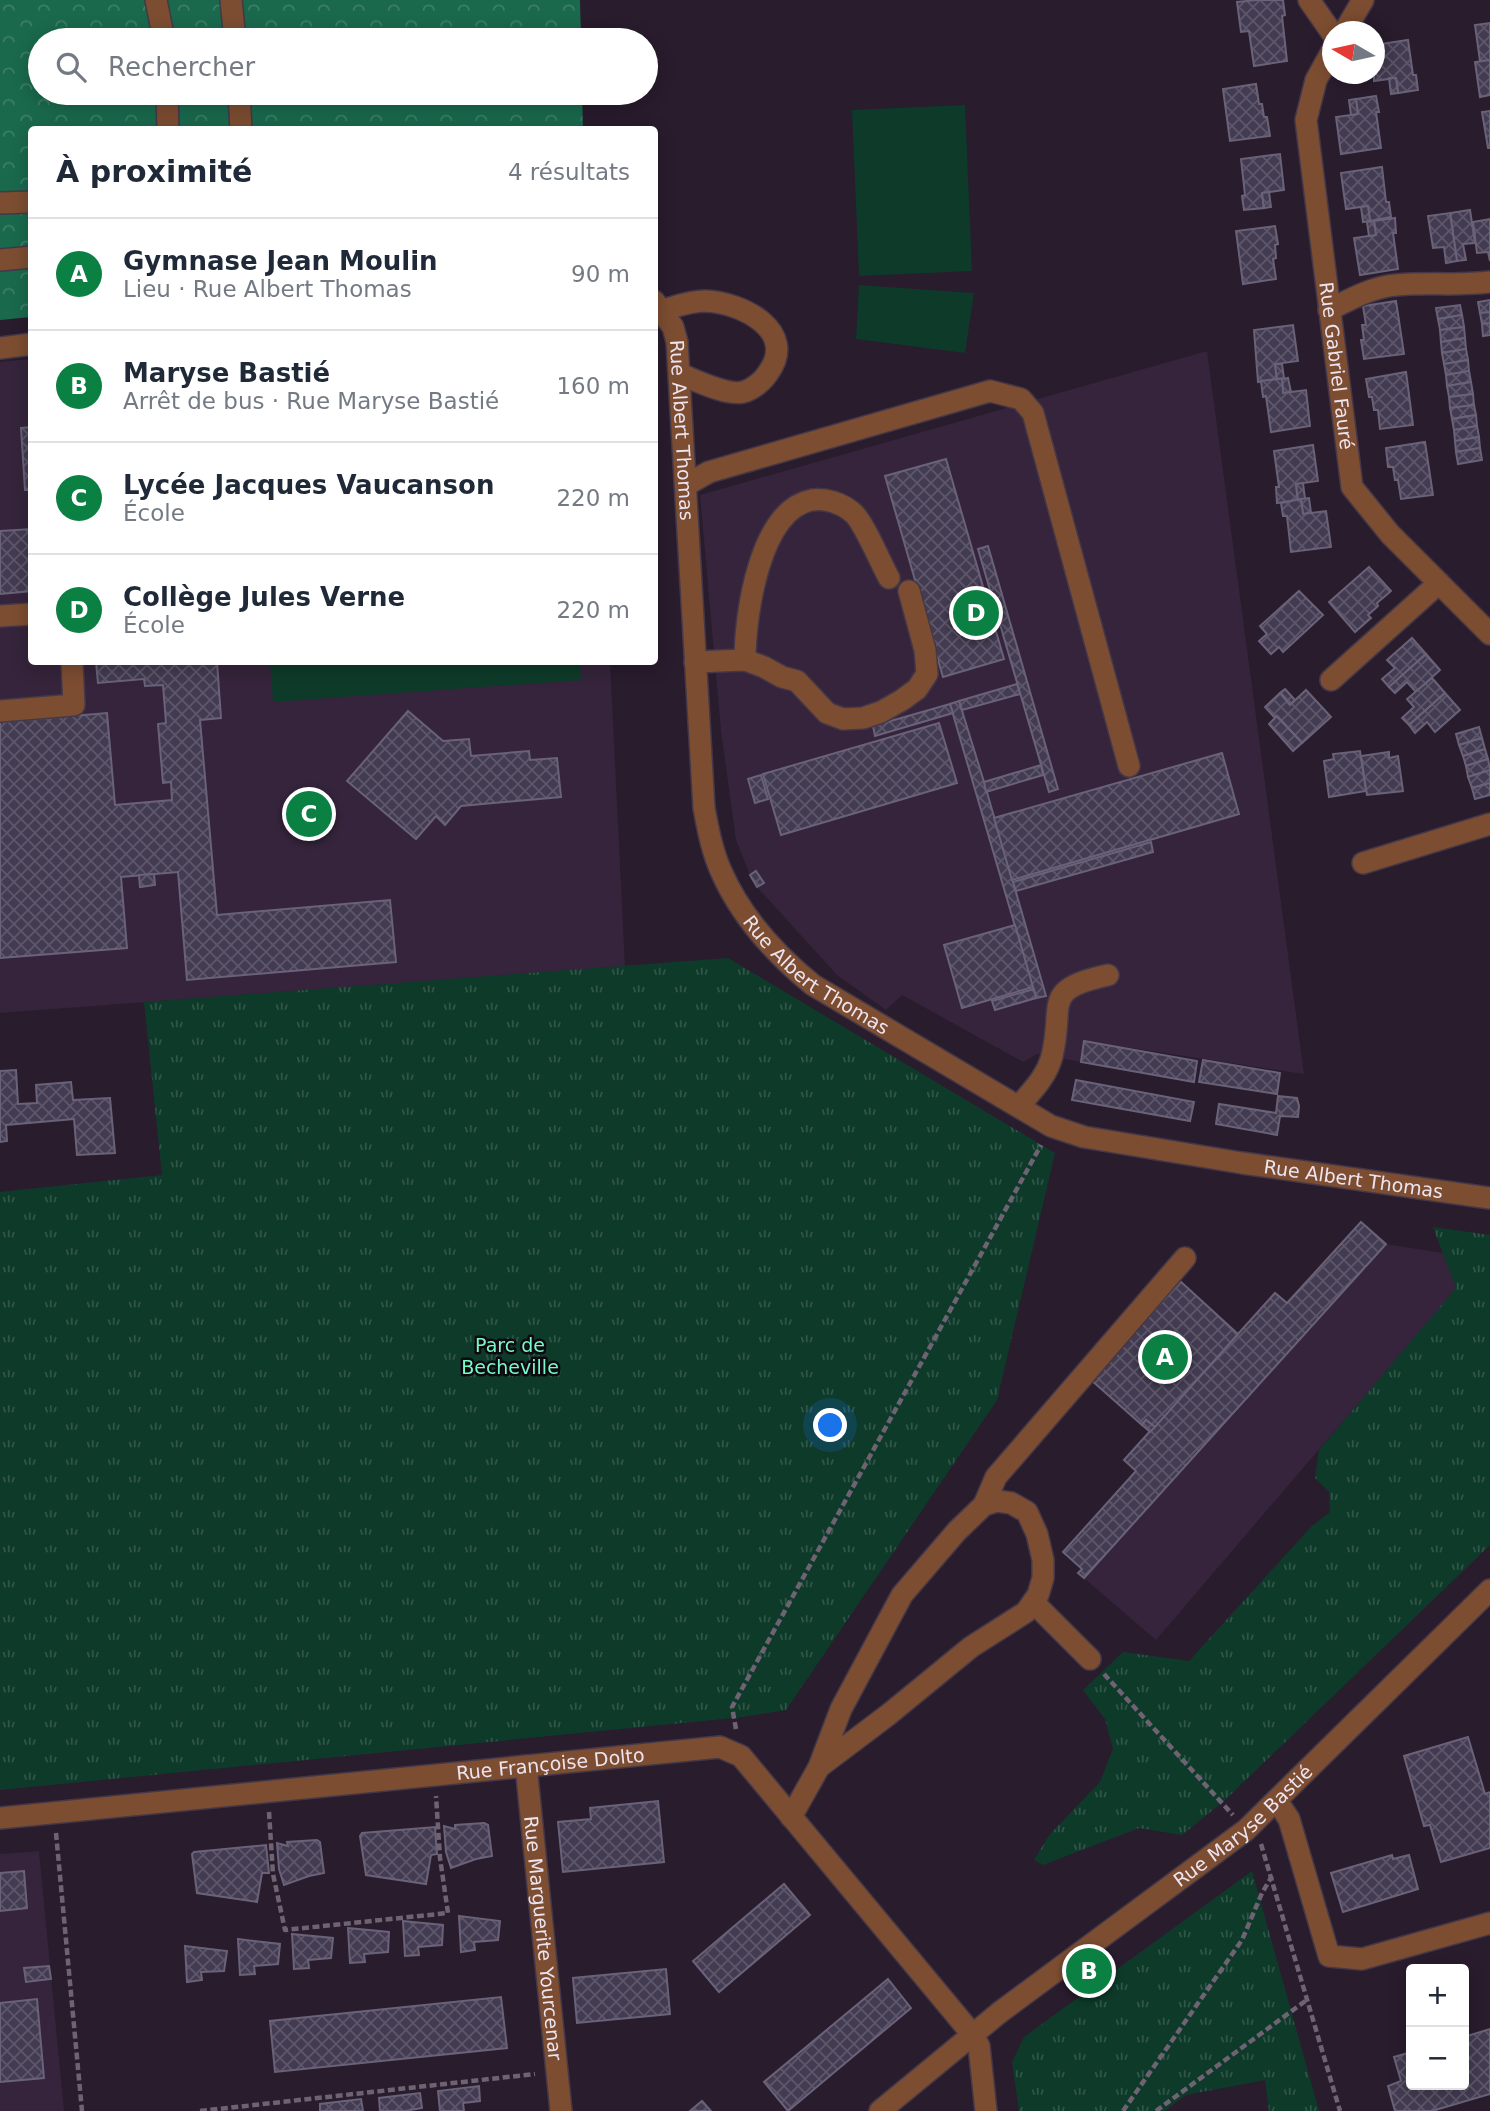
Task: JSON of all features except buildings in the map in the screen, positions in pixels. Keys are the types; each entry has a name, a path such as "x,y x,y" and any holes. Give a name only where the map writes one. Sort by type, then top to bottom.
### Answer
{"street":[{"path":"156,0 162,28"},
{"path":"231,0 234,28"},
{"path":"1310,0 1324,21"},
{"path":"1351,21 1363,0"},
{"name":"Rue Gabriel Fauré","path":"1322,68 1315,80 1306,120 1352,486 1390,534 1439,583 1487,624"},
{"path":"168,105 169,126"},
{"path":"240,105 241,126"},
{"path":"0,203 28,202"},
{"path":"0,260 28,257"},
{"path":"1329,310 1366,292 1395,285 1472,285 1490,282"},
{"path":"659,305 706,301 751,313 770,329 777,346 774,365 762,381 742,392 720,389 680,374"},
{"name":"Rue Albert Thomas","path":"659,305 673,327 680,374 704,808 721,871 758,932 783,960 813,985 1051,1126 1118,1143 1490,1198"},
{"path":"0,348 28,344"},
{"path":"686,485 709,472 990,391 1021,399 1033,413 1129,766"},
{"path":"745,660 745,635 750,602 766,544 778,524 794,507 823,498 855,513 889,578"},
{"path":"1331,680 1439,583"},
{"path":"695,662 745,660 797,681 827,713 843,719 863,718 881,712 917,689 927,674 925,650 909,591"},
{"path":"0,616 28,614"},
{"path":"0,712 74,705 72,665"},
{"path":"1363,863 1490,824"},
{"path":"1019,1106 1041,1080 1051,1058 1060,998 1067,988 1085,980 1108,975"},
{"path":"984,1505 996,1477 1185,1258"},
{"path":"791,1817 819,1767 841,1709 902,1595 957,1531 984,1505 997,1500 1027,1512 1037,1534 1044,1578 1026,1612 971,1647 819,1767"},
{"name":"Rue Maryse Bastié","path":"880,2111 972,2034 1246,1830 1490,1590"},
{"path":"1033,1602 1090,1659"},
{"name":"Rue Françoise Dolto","path":"0,1818 720,1747 741,1756"},
{"path":"741,1756 972,2034 979,2046 986,2111"},
{"name":"Rue Marguerite Yourcenar","path":"526,1766 561,2111"},
{"path":"1277,1801 1289,1819 1329,1956 1362,1959 1490,1923"}],"path":[{"path":"741,1756 732,1707 1051,1126"},
{"path":"1090,1659 1263,1846 1340,2111"},
{"path":"268,1790 274,1874 285,1930 448,1913 440,1858 435,1774"},
{"path":"54,1812 82,2111"},
{"path":"1123,2111 1242,1940 1272,1876"},
{"path":"1156,2111 1308,1999"},
{"path":"200,2111 557,2072"}],"shaded area":[{"path":"1207,351 1304,1074 1085,1041 1081,1062 1037,1054 1023,1062 902,995 886,1010 837,975 757,887 750,875 736,840 721,731 700,495"},
{"path":"28,359 28,665 610,665 625,966 0,1013 0,362"},
{"path":"1361,1222 1386,1244 1443,1253 1457,1288 1156,1640 1078,1573 1081,1568 1063,1552 1136,1471 1238,1334 1275,1293 1287,1303"},
{"path":"39,1851 64,2111 0,2111 0,1854"}],"green space":[{"path":"0,0 580,0 581,28 28,28 28,105 582,105 583,126 28,126 28,317 0,320"},
{"path":"965,105 972,271 859,276 852,110"},
{"path":"859,285 974,293 965,353 856,339"},
{"path":"270,665 580,665 581,680 273,702"},
{"name":"Parc de Becheville","path":"728,958 1055,1153 997,1400 786,1710 743,1717 0,1790 0,1192 162,1175 144,1002"},
{"path":"1433,1227 1490,1235 1490,1545 1225,1800 1182,1835 1139,1828 1043,1865 1034,1860 1050,1834 1100,1782 1113,1749 1105,1719 1083,1690 1123,1652 1189,1661 1311,1527 1330,1512 1329,1492 1315,1478 1319,1450 1456,1288"},
{"path":"1252,1871 1319,2111 1269,2111 1265,2080 1186,2095 1165,2111 1019,2111 1012,2062 1024,2037"}],"place":[{"name":"Collège Jules Verne","path":"976,613"},
{"name":"Lycée Jacques Vaucanson","path":"309,814"},
{"name":"Gymnase Jean Moulin","path":"1165,1357"},
{"name":"Maryse Bastié","path":"1089,1971"}]}
